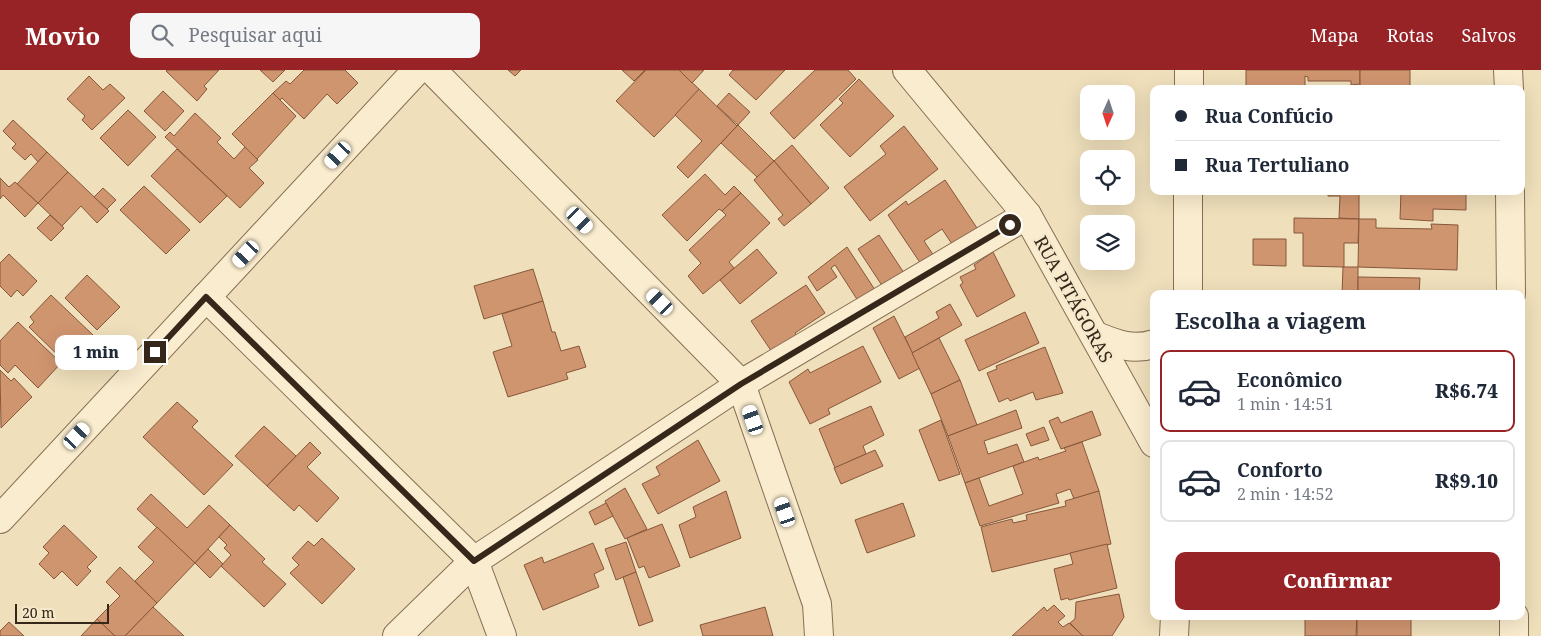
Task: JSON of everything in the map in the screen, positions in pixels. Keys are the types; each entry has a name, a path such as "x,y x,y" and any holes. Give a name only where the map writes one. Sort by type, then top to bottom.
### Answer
{"street":[{"path":"0,519 417,70"},
{"path":"432,70 741,384 817,604 819,636"},
{"name":"RUA PITÁGORAS","path":"906,70 1027,216 1096,336 1150,436"},
{"path":"1189,70 1189,85"},
{"path":"1508,70 1508,85"},
{"path":"1188,195 1188,290"},
{"path":"1510,195 1511,290"},
{"path":"397,636 474,561 741,384 1027,216"},
{"path":"206,297 474,561 502,636"},
{"path":"1096,336 1122,347 1150,346"},
{"path":"1514,620 1514,636"}],"building":[{"path":"167,70 219,70 204,86 207,89 197,101"},
{"path":"260,70 285,70 273,82"},
{"path":"304,70 345,70 358,83 337,104 327,94 304,119 282,98 280,100 273,93 286,81 290,84"},
{"path":"508,70 521,70 515,76"},
{"path":"622,70 645,70 634,81"},
{"path":"646,70 679,70 700,90 654,137 616,101"},
{"path":"679,70 704,70 692,83"},
{"path":"733,70 785,70 756,100 729,75"},
{"path":"815,70 848,70 856,79 794,139 770,113"},
{"path":"1246,70 1360,70 1360,84 1351,85 1351,81 1308,81 1308,77 1305,76 1305,85 1246,85"},
{"path":"1360,70 1410,70 1410,85 1360,85"},
{"path":"89,76 103,90 110,84 125,98 92,130 82,120 85,116 67,99"},
{"path":"859,79 894,116 850,157 820,125 843,103 839,99"},
{"path":"699,89 737,126 688,178 677,167 702,141 675,115"},
{"path":"163,91 184,111 165,131 144,111"},
{"path":"273,93 296,116 257,159 232,134"},
{"path":"729,93 750,112 738,125 717,106"},
{"path":"128,110 156,137 128,166 100,138"},
{"path":"195,113 221,138 217,142 234,159 245,147 258,160 249,168 264,183 240,208 165,137 170,132 174,136"},
{"path":"13,120 47,152 38,162 31,154 25,160 12,148 16,144 3,131"},
{"path":"738,125 774,161 757,177 721,143"},
{"path":"904,126 938,169 870,221 844,187 886,154 880,146"},
{"path":"792,145 829,188 811,204 774,161"},
{"path":"177,149 227,196 200,223 151,176"},
{"path":"47,152 68,172 38,203 17,184"},
{"path":"774,161 811,204 784,226 778,219 783,215 754,180"},
{"path":"68,172 109,211 97,223 81,206 62,226 38,203"},
{"path":"705,174 725,195 734,186 741,193 722,211 719,209 687,241 662,215"},
{"path":"0,178 9,187 15,182 38,203 25,217 3,195 0,199"},
{"path":"945,180 977,228 952,244 942,229 924,241 934,256 921,264 888,215 906,201 908,205"},
{"path":"144,186 190,230 166,254 120,210"},
{"path":"103,188 116,200 107,209 94,197"},
{"path":"741,193 770,223 729,262 734,268 703,294 688,276 701,263 689,250 726,215 722,211"},
{"path":"1359,195 1359,219 1339,218 1340,196 1328,196"},
{"path":"1401,195 1466,195 1466,210 1433,209 1433,221 1400,219"},
{"path":"50,215 64,228 51,241 37,228"},
{"path":"1294,218 1359,219 1358,243 1344,243 1344,267 1303,266 1303,233 1294,233"},
{"path":"1359,219 1376,219 1376,228 1432,229 1431,224 1458,225 1457,270 1358,267"},
{"path":"879,235 904,273 883,287 858,249"},
{"path":"1253,239 1286,239 1286,266 1253,265"},
{"path":"847,247 877,293 860,304 835,265 831,268 837,277 817,291 808,277"},
{"path":"757,249 777,273 740,304 720,280"},
{"path":"993,252 1015,296 977,317 960,285 963,283 960,277 976,269 974,265"},
{"path":"9,254 37,281 23,296 17,290 11,297 0,286 0,263"},
{"path":"1343,267 1358,267 1358,290 1342,290"},
{"path":"533,269 543,301 484,319 474,286"},
{"path":"87,275 120,307 97,330 65,298"},
{"path":"1358,277 1420,278 1419,290 1358,290"},
{"path":"806,285 825,313 795,333 801,342 776,358 751,321"},
{"path":"51,295 94,336 67,364 29,327 34,322 30,317"},
{"path":"543,301 552,332 555,332 561,351 579,346 586,367 566,373 568,379 508,397 493,352 512,346 502,314"},
{"path":"950,304 962,325 912,353 905,337 939,318 936,312"},
{"path":"1025,312 1039,343 979,371 965,340"},
{"path":"894,316 920,368 899,379 873,328"},
{"path":"18,322 61,363 38,388 15,365 8,373 0,365 0,341"},
{"path":"939,338 960,380 931,394 912,353"},
{"path":"863,346 881,382 828,409 830,414 810,424 789,382 808,369 810,373"},
{"path":"1045,347 1063,393 1036,400 1033,392 1010,401 1008,398 999,402 987,373 997,369 996,366"},
{"path":"0,370 11,381 14,378 32,397 1,428"},
{"path":"960,380 977,425 948,436 931,394"},
{"path":"177,402 198,421 192,427 233,465 204,495 143,437"},
{"path":"871,406 884,435 863,446 866,454 835,468 819,429"},
{"path":"1016,410 1022,428 984,441 988,454 1017,444 1024,462 965,483 948,436"},
{"path":"1092,411 1101,435 1061,449 1049,421 1058,417 1061,423"},
{"path":"941,420 960,474 939,481 919,430"},
{"path":"264,426 296,456 267,486 235,456"},
{"path":"1044,427 1049,440 1031,446 1026,434"},
{"path":"698,440 720,481 658,514 642,484 660,475 656,467"},
{"path":"310,442 321,453 307,467 339,498 317,522 299,505 294,511 267,486"},
{"path":"1082,442 1099,491 1074,499 1070,489 1056,494 1059,503 980,526 965,483 979,478 989,506 1023,494 1013,466 1038,457 1039,460 1066,451 1064,448"},
{"path":"875,450 883,466 841,484 834,468"},
{"path":"625,488 647,529 625,539 605,501"},
{"path":"726,491 741,538 690,558 679,525 696,517 693,507"},
{"path":"1099,491 1111,544 992,572 981,527 1012,519 1013,523 1027,520 1026,515 1066,506 1065,501"},
{"path":"151,494 187,528 209,505 230,525 195,563 137,509"},
{"path":"606,503 613,516 595,525 589,512"},
{"path":"903,503 915,536 867,553 855,520"},
{"path":"662,524 680,566 649,578 644,566 639,568 627,538"},
{"path":"64,525 97,557 87,567 91,571 77,586 62,571 54,579 39,564 49,553 43,547"},
{"path":"230,525 265,559 262,562 286,584 264,607 221,566 231,555 224,548 227,545 219,537"},
{"path":"157,527 195,563 157,603 135,581 154,562 138,547"},
{"path":"322,538 355,569 322,604 290,573 299,565 292,558 308,541 314,546"},
{"path":"626,542 636,572 616,580 605,549"},
{"path":"593,543 604,569 594,574 599,587 543,610 524,565 542,557 544,563"},
{"path":"1107,544 1117,588 1069,600 1068,598 1061,600 1054,569 1073,564 1070,553"},
{"path":"208,549 223,564 210,578 195,563"},
{"path":"120,567 157,603 125,636 115,636 97,619 120,596 106,582"},
{"path":"636,572 653,621 639,626 623,577"},
{"path":"1119,594 1124,617 1112,636 1083,636 1070,623 1075,619 1076,602"},
{"path":"1054,605 1065,616 1058,622 1063,627 1069,623 1083,636 1012,636 1044,607 1047,611"},
{"path":"153,607 184,636 125,636"},
{"path":"765,607 773,636 703,636 700,625"},
{"path":"97,619 115,636 81,636"},
{"path":"1305,620 1357,620 1356,636 1305,636"},
{"path":"1357,620 1411,620 1411,636 1357,636"},
{"path":"9,622 24,636 0,636 0,631"}],"route":[{"path":"155,352 206,297 474,561 741,384 1010,225"}]}
